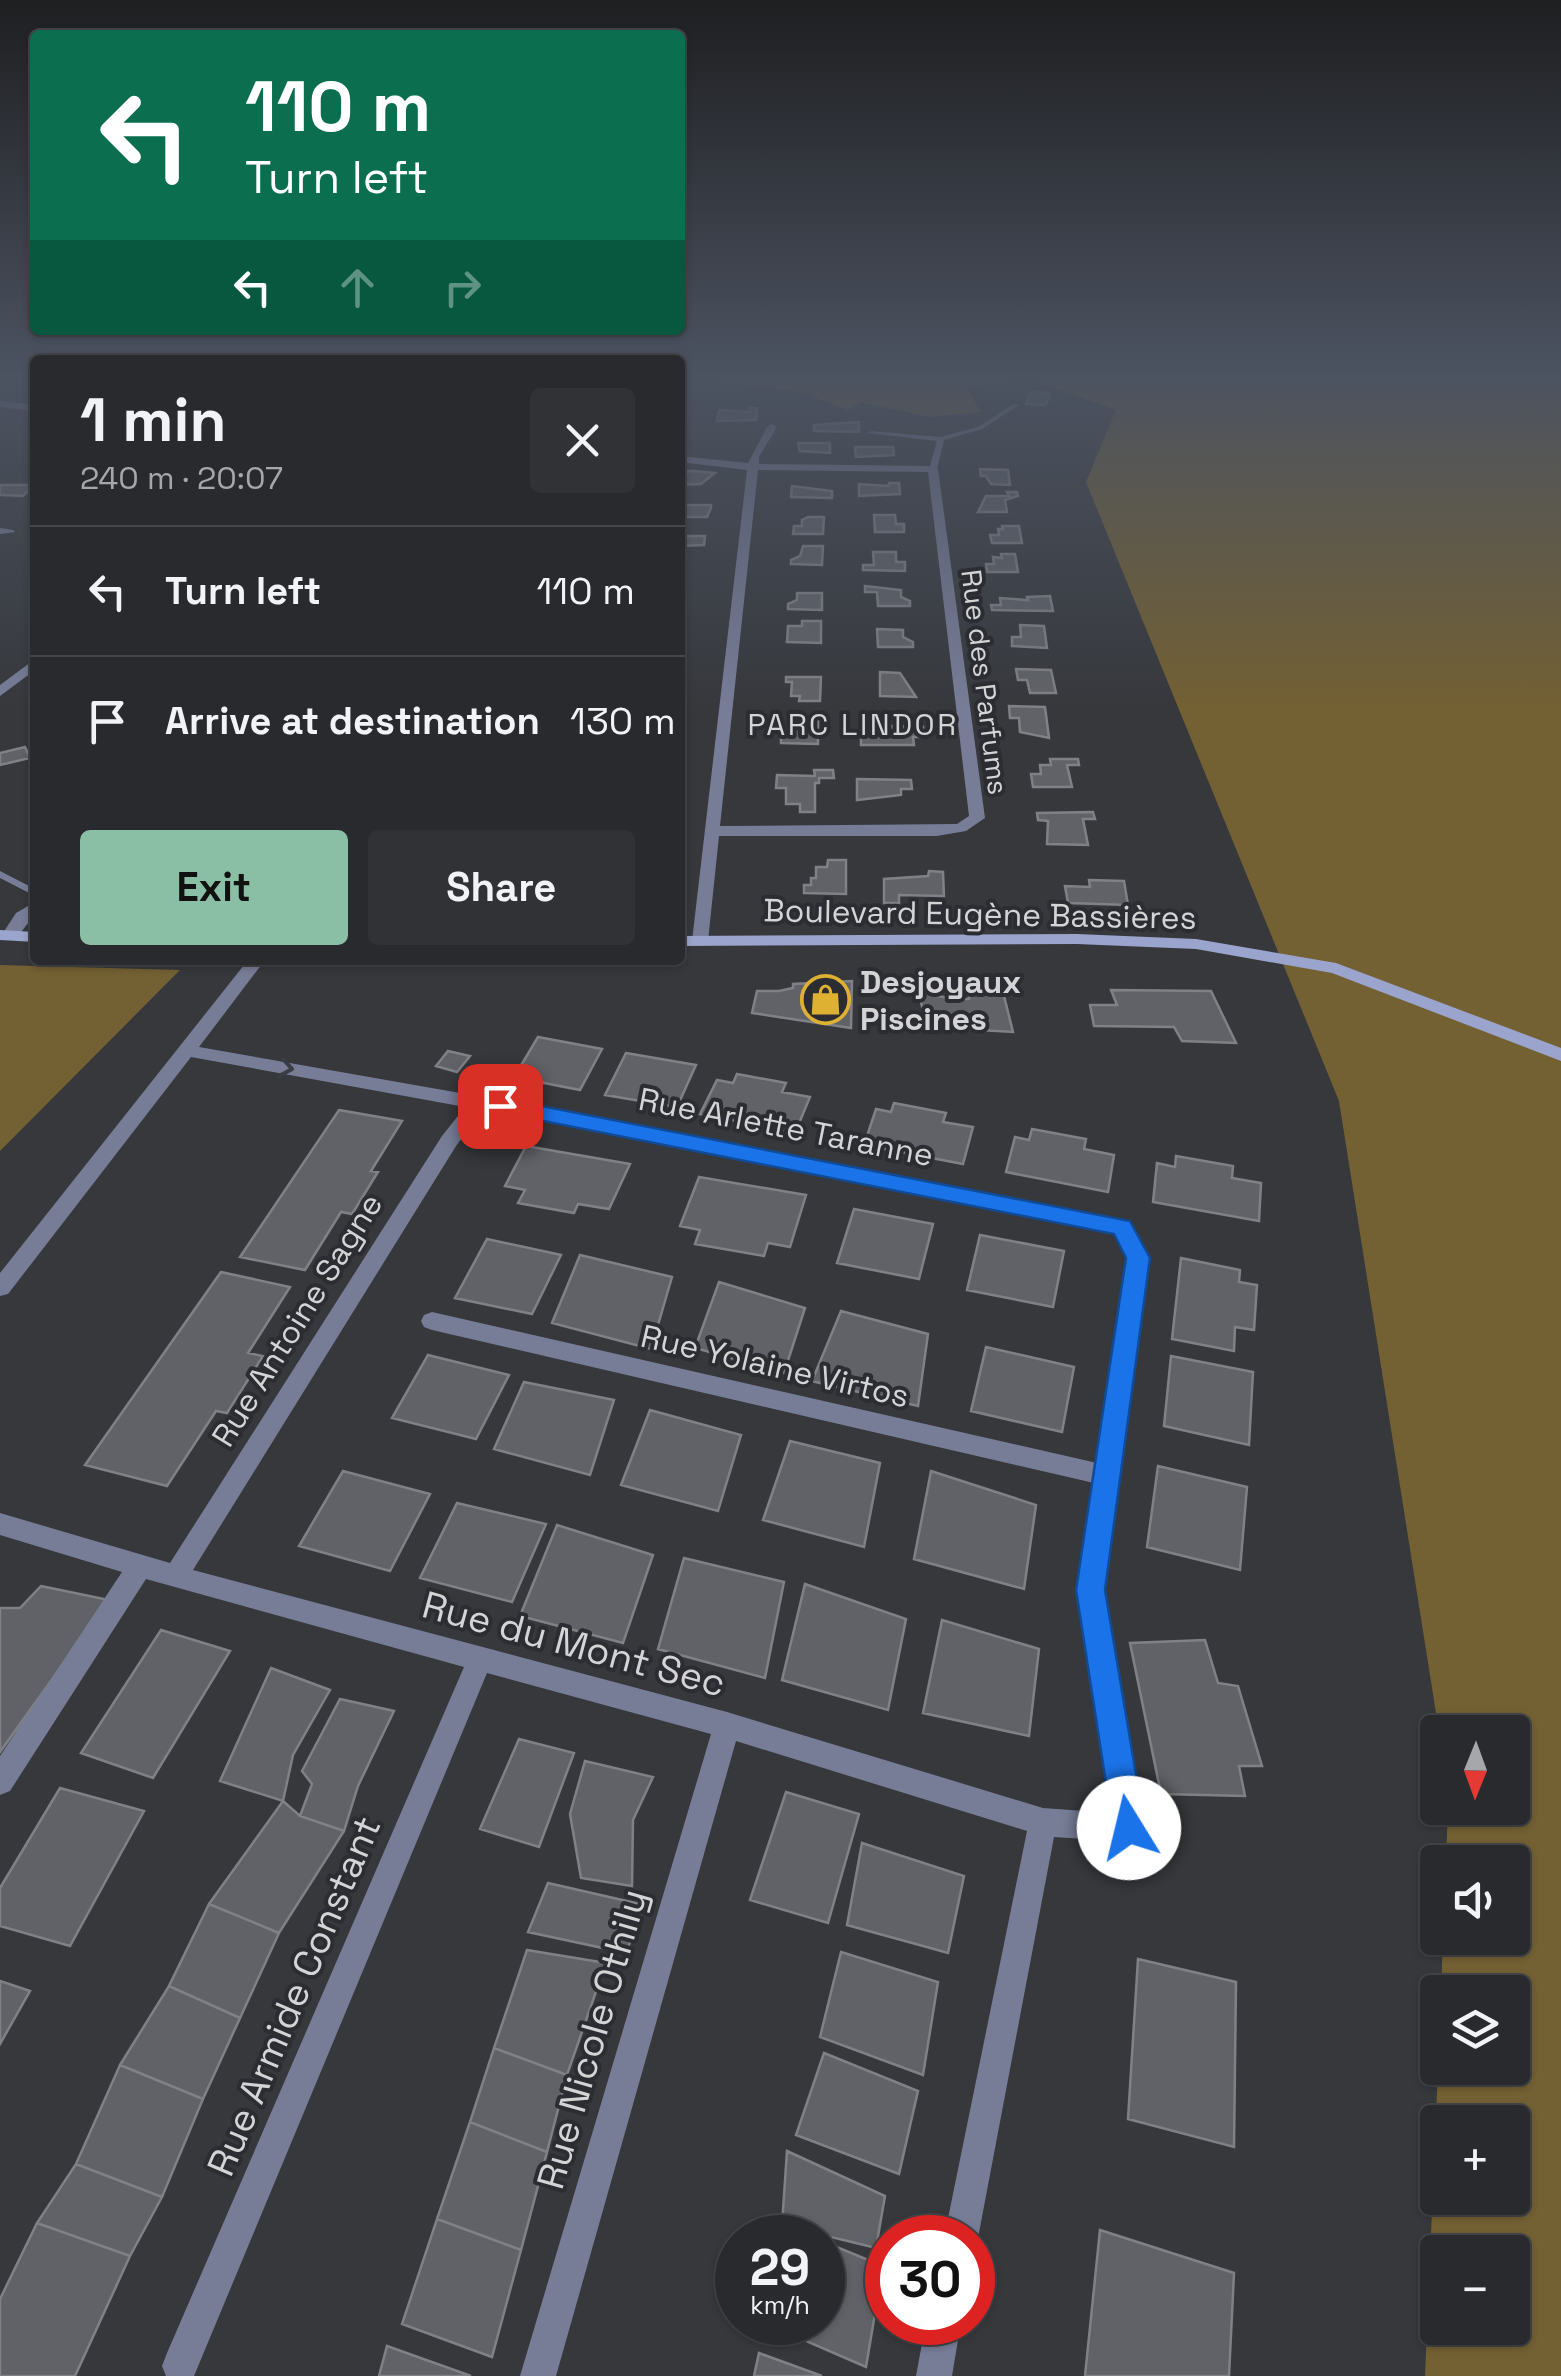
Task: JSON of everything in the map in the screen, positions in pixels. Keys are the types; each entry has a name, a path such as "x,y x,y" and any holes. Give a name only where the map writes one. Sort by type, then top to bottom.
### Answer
{"street":[{"path":"700,941 751,486"},
{"name":"Rue des Parfums","path":"715,830 936,831 961,828 976,818 935,486"},
{"path":"0,692 30,667"},
{"path":"5,936 30,911"},
{"path":"5,936 30,937"},
{"name":"Boulevard Eugène Bassières","path":"685,941 1077,939 1196,944 1336,968 1561,1055"},
{"path":"0,1288 253,965"},
{"name":"Rue Arlette Taranne","path":"190,1050 1122,1227 1138,1258 1090,1590 1129,1828"},
{"name":"Rue Antoine Sagne","path":"176,1576 450,1141 479,1102"},
{"name":"Rue Yolaine Virtos","path":"432,1320 1104,1476"},
{"name":"Rue du Mont Sec","path":"0,1524 176,1576 727,1725 1042,1822 1129,1828"},
{"path":"0,1781 141,1565"},
{"name":"Rue Armide Constant","path":"180,2366 481,1657"},
{"name":"Rue Nicole Othily","path":"538,2376 727,1725"},
{"path":"965,2215 1042,1822"},
{"path":"934,2376 940,2345"}],"lane":[{"path":"0,874 30,890"}],"shaded area":[{"path":"1088,486 1561,486 1561,2376 1425,2376 1426,2345 1530,2345 1530,2235 1431,2235 1432,2215 1530,2215 1530,2105 1436,2105 1437,2085 1530,2085 1530,1975 1442,1975 1442,1955 1530,1955 1530,1845 1447,1845 1447,1825 1530,1825 1530,1715 1436,1715 1339,1101"},
{"path":"0,965 180,970 0,1151"}],"building":[{"path":"0,486 30,486 23,496 0,495"},
{"path":"792,486 832,491 832,498 791,497"},
{"path":"859,486 899,486 900,494 859,496"},
{"path":"1007,492 1017,492 1018,496 1005,500 1007,512 978,512 986,496 1009,496"},
{"path":"685,505 711,505 707,517 685,517"},
{"path":"874,515 895,515 896,524 904,524 904,532 875,532"},
{"path":"824,517 823,534 793,534 794,526 802,526 802,520"},
{"path":"1002,526 1019,526 1022,543 992,543 990,535 999,535"},
{"path":"685,536 705,536 704,545 685,546"},
{"path":"803,546 823,546 822,565 791,564 800,556"},
{"path":"873,552 896,552 896,562 905,562 905,571 863,570 863,565 874,565"},
{"path":"1001,554 1015,554 1018,572 987,572 986,564 994,564 993,557 1002,558"},
{"path":"865,586 901,590 901,597 910,601 910,606 878,606 877,592 865,592"},
{"path":"797,593 822,593 822,610 788,609 788,604 797,600"},
{"path":"1050,596 1053,611 992,610 991,605 1001,605 1000,598 1028,600 1027,597"},
{"path":"802,621 821,621 821,643 787,642 788,626 802,626"},
{"path":"1020,625 1044,626 1047,648 1012,646 1012,637 1021,637"},
{"path":"877,629 903,630 903,637 913,642 913,647 878,647"},
{"path":"1016,669 1051,670 1056,693 1030,693 1027,680 1018,680"},
{"path":"880,672 900,673 916,697 880,696"},
{"path":"786,677 821,677 820,701 799,701 800,696 791,696 792,682 786,682"},
{"path":"1009,706 1045,707 1049,738 1020,732 1019,718 1010,718"},
{"path":"797,718 818,718 818,744 781,743 781,737 787,737"},
{"path":"889,726 923,727 924,737 913,737 914,745 861,745 861,729 889,730"},
{"path":"25,747 30,758 0,765 0,753"},
{"path":"1050,759 1078,759 1079,765 1067,765 1072,787 1033,787 1031,774 1041,774 1040,765 1051,765"},
{"path":"814,770 833,770 834,778 819,778 819,783 815,783 815,812 800,812 800,804 786,804 786,788 776,788 777,775 815,776"},
{"path":"857,779 911,780 912,789 901,789 901,795 857,800"},
{"path":"1093,812 1095,819 1083,819 1088,845 1047,844 1048,821 1038,820 1037,813"},
{"path":"828,860 846,860 846,894 804,893 804,885 811,885 811,878 816,878 816,867 827,867"},
{"path":"929,871 943,872 944,896 899,895 899,903 884,903 884,879 928,876"},
{"path":"1089,880 1124,881 1128,905 1068,903 1065,886 1090,887"},
{"path":"852,981 851,1028 752,1013 757,991 779,991 793,988 793,984"},
{"path":"969,987 1002,988 1013,1032 927,1027 918,990 969,999"},
{"path":"1111,990 1211,991 1236,1043 1182,1041 1174,1027 1094,1026 1090,1005 1117,1005"},
{"path":"538,1037 602,1049 580,1090 514,1077"},
{"path":"448,1051 470,1056 457,1072 436,1066"},
{"path":"626,1053 696,1065 677,1107 605,1095"},
{"path":"737,1074 786,1083 782,1092 810,1097 795,1133 700,1114 717,1080 733,1083"},
{"path":"894,1103 946,1113 943,1122 973,1127 963,1164 864,1145 876,1109 891,1112"},
{"path":"339,1110 402,1121 371,1171 378,1172 352,1214 341,1212 305,1270 240,1257"},
{"path":"1032,1129 1086,1139 1084,1149 1114,1155 1108,1192 1006,1172 1015,1137 1029,1140"},
{"path":"526,1146 630,1164 609,1209 578,1204 574,1213 518,1203 525,1190 505,1186"},
{"path":"1176,1156 1233,1166 1232,1178 1261,1183 1259,1221 1153,1202 1157,1163 1175,1167"},
{"path":"699,1177 806,1195 790,1247 768,1243 764,1256 695,1244 700,1230 680,1226"},
{"path":"854,1209 933,1224 919,1279 837,1263"},
{"path":"980,1235 1064,1251 1053,1307 967,1290"},
{"path":"487,1239 561,1255 532,1314 455,1298"},
{"path":"580,1255 672,1277 651,1349 552,1323"},
{"path":"1181,1258 1240,1270 1239,1282 1257,1285 1254,1330 1235,1327 1234,1351 1172,1339"},
{"path":"221,1272 290,1287 248,1353 263,1356 227,1413 216,1411 167,1486 85,1465"},
{"path":"719,1282 805,1308 784,1373 695,1348"},
{"path":"841,1311 928,1334 918,1406 812,1381"},
{"path":"986,1347 1074,1367 1062,1432 971,1411"},
{"path":"428,1355 509,1375 476,1439 392,1418"},
{"path":"1171,1356 1253,1372 1249,1445 1164,1426"},
{"path":"524,1382 614,1400 590,1475 494,1449"},
{"path":"650,1410 741,1435 718,1511 621,1485"},
{"path":"790,1441 880,1463 864,1547 763,1520"},
{"path":"1158,1466 1247,1487 1240,1570 1147,1547"},
{"path":"343,1471 430,1494 390,1571 299,1546"},
{"path":"931,1471 1036,1505 1024,1589 914,1559"},
{"path":"457,1503 546,1524 512,1602 420,1578"},
{"path":"557,1525 653,1555 623,1643 520,1616"},
{"path":"684,1558 784,1582 765,1678 658,1649"},
{"path":"805,1584 906,1619 888,1710 782,1680"},
{"path":"41,1586 109,1600 0,1752 0,1608 20,1608"},
{"path":"942,1620 1039,1649 1029,1736 923,1713"},
{"path":"161,1630 230,1651 153,1778 81,1753"},
{"path":"1205,1640 1218,1683 1238,1686 1262,1766 1239,1766 1245,1796 1161,1794 1130,1643"},
{"path":"271,1668 330,1690 293,1755 283,1801 220,1781"},
{"path":"340,1699 394,1711 358,1786 344,1831 300,1816 312,1784 302,1771"},
{"path":"519,1739 574,1753 539,1847 480,1829"},
{"path":"585,1761 653,1777 633,1820 632,1886 581,1878 570,1814"},
{"path":"60,1788 144,1811 70,1946 0,1926 0,1888"},
{"path":"786,1792 859,1814 828,1923 750,1900"},
{"path":"283,1801 300,1816 344,1831 279,1933 209,1904"},
{"path":"862,1843 964,1876 948,1953 847,1925"},
{"path":"548,1883 644,1905 626,1953 528,1932"},
{"path":"209,1904 279,1933 240,2018 169,1986"},
{"path":"527,1950 606,1963 567,2075 494,2048"},
{"path":"841,1952 938,1982 923,2075 820,2037"},
{"path":"1138,1959 1236,1982 1234,2147 1128,2119"},
{"path":"0,1981 30,1991 0,2044"},
{"path":"169,1986 240,2018 203,2099 120,2065"},
{"path":"494,2048 567,2075 547,2152 470,2122"},
{"path":"824,2053 918,2091 899,2174 796,2135"},
{"path":"120,2065 203,2099 162,2197 76,2164"},
{"path":"470,2122 547,2152 521,2250 437,2219"},
{"path":"787,2151 885,2196 882,2215 865,2215 865,2245 845,2240 845,2215 783,2215"},
{"path":"76,2164 162,2197 130,2256 37,2223"},
{"path":"437,2219 521,2250 492,2357 402,2324"},
{"path":"37,2223 130,2256 75,2376 0,2376 0,2299"},
{"path":"1100,2230 1234,2273 1229,2376 1085,2376"},
{"path":"845,2250 865,2259 865,2345 870,2345 866,2367 815,2345 845,2345"},
{"path":"387,2346 471,2376 379,2376"},
{"path":"759,2353 822,2376 754,2376"}],"place":[{"name":"Desjoyaux Piscines","path":"825,1000"}],"district":[{"name":"PARC LINDOR","path":"853,725"}],"route":[{"path":"500,1106 1122,1227 1138,1258 1090,1590 1129,1828"}]}
